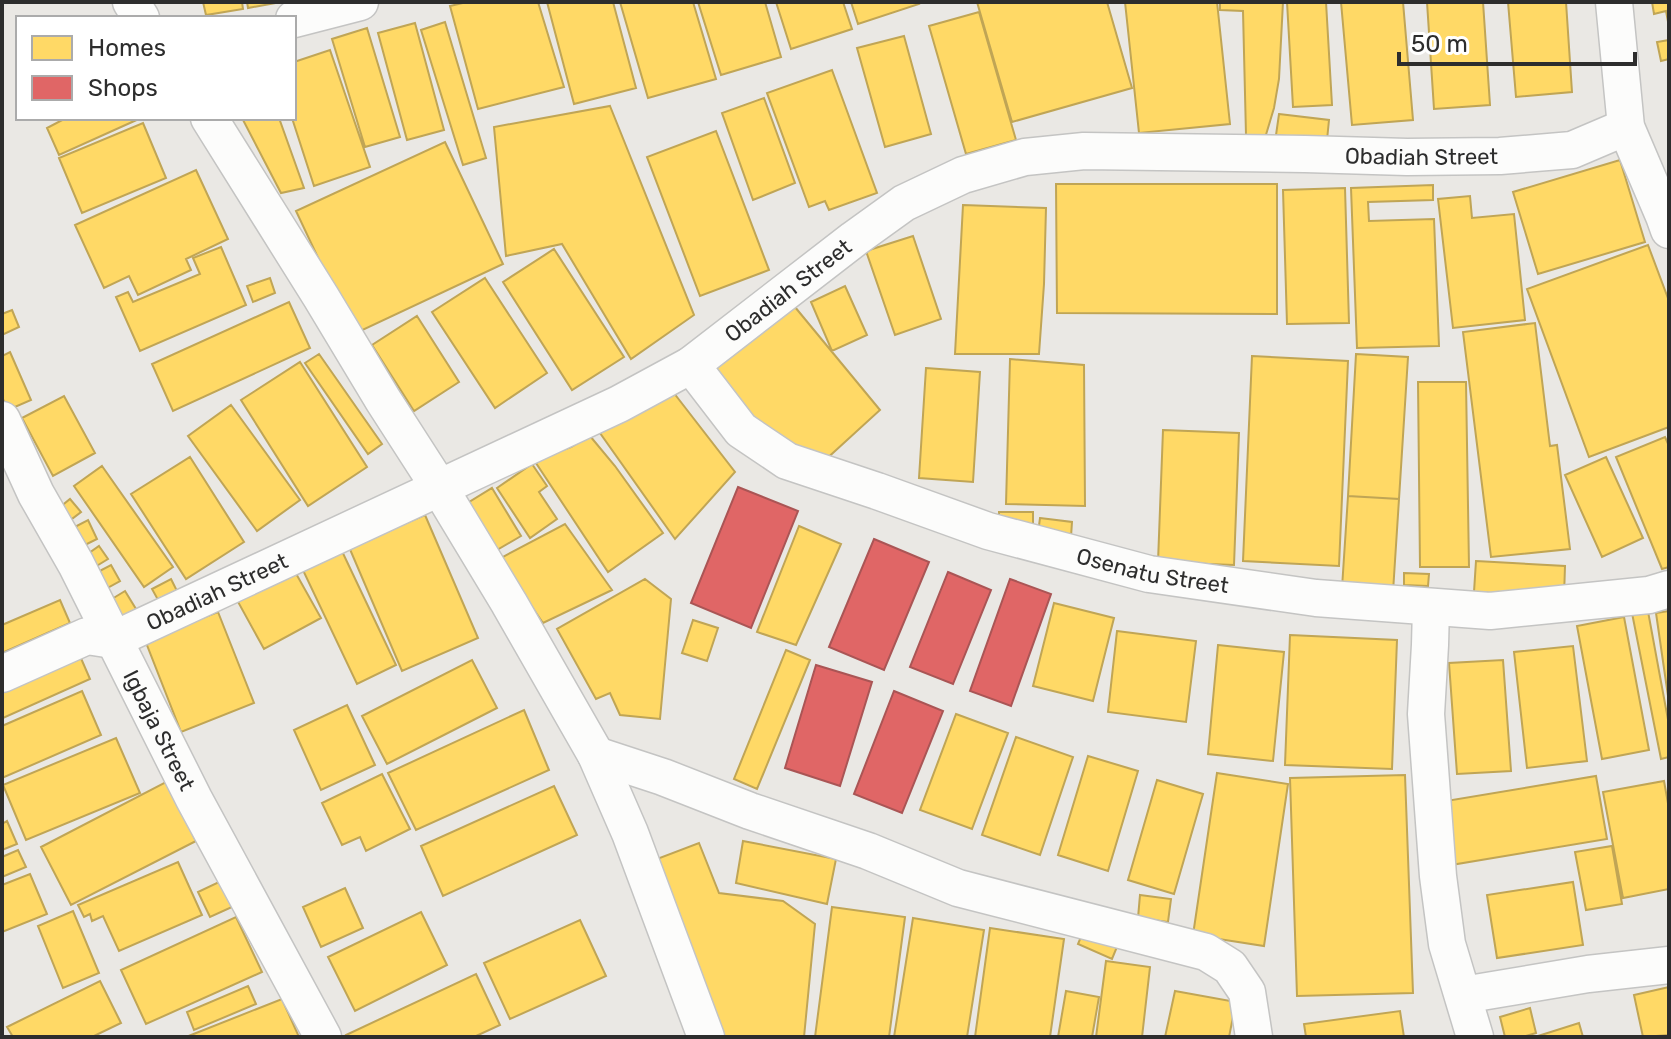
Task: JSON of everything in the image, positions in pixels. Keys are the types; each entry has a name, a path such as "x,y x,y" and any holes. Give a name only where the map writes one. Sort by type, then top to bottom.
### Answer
{"street":[{"path":"296,18 360,2"},
{"path":"1614,2 1626,127 1669,230"},
{"path":"210,120 439,487 596,755 630,833 706,1037"},
{"name":"Obadiah Street","path":"2,674 87,636 113,640 619,404 691,365 904,203 963,175 1025,157 1084,151 1500,156 1572,150 1626,127"},
{"name":"Osenatu Street","path":"691,365 741,430 787,461 988,531 1149,574 1316,598 1490,611 1649,595 1669,589"},
{"name":"Igbaja Street","path":"2,420 36,494 76,564 194,799 323,1037"},
{"path":"1431,608 1426,714 1438,876 1447,944 1475,1037"},
{"path":"596,755 868,851 958,888 1206,952 1230,967 1247,992 1254,1037"},
{"path":"1463,995 1588,974 1669,965"}],"building: Homes":[{"path":"203,2 242,2 243,9 206,15"},
{"path":"247,2 281,2 248,8"},
{"path":"467,2 538,2 564,87 478,109 450,6"},
{"path":"547,2 613,2 636,88 574,104"},
{"path":"620,2 693,2 716,79 648,98"},
{"path":"698,2 765,2 781,57 721,75"},
{"path":"776,2 843,2 852,29 791,49"},
{"path":"851,2 918,2 919,4 858,24"},
{"path":"977,2 1107,2 1132,88 1012,122"},
{"path":"1125,2 1217,2 1230,124 1139,133"},
{"path":"1220,2 1283,2 1279,79 1265,138 1246,135 1243,11 1220,10"},
{"path":"1287,2 1326,2 1332,105 1293,107"},
{"path":"1341,2 1403,2 1413,120 1352,125"},
{"path":"1427,2 1483,2 1490,105 1434,109"},
{"path":"1508,2 1566,2 1572,92 1516,97"},
{"path":"1652,2 1669,2 1669,27 1666,11 1654,14"},
{"path":"979,12 1016,140 966,154 929,26"},
{"path":"445,22 486,158 463,165 421,30"},
{"path":"415,23 444,130 407,140 378,33"},
{"path":"367,28 400,137 365,147 332,39"},
{"path":"904,36 931,134 885,147 857,48"},
{"path":"1669,40 1669,59 1661,61 1657,42"},
{"path":"330,50 370,167 314,186 293,120 296,120 296,61"},
{"path":"832,70 877,193 829,210 825,201 809,207 767,93"},
{"path":"764,98 795,183 753,200 722,113"},
{"path":"610,106 694,315 631,359 562,244 506,256 494,127"},
{"path":"1279,114 1329,120 1327,140 1276,135"},
{"path":"62,120 137,120 59,155 47,128"},
{"path":"243,120 280,120 304,188 281,193"},
{"path":"143,123 166,178 82,213 59,158"},
{"path":"716,131 769,270 700,296 647,157"},
{"path":"445,142 503,264 354,334 296,211"},
{"path":"1620,160 1645,242 1538,274 1513,192"},
{"path":"196,170 228,239 186,259 191,270 138,295 129,276 104,288 75,225"},
{"path":"1056,184 1277,184 1277,314 1057,313"},
{"path":"1433,185 1433,200 1368,202 1369,221 1434,219 1439,346 1357,348 1351,188"},
{"path":"1345,188 1349,323 1287,324 1283,190"},
{"path":"1470,196 1472,218 1514,214 1525,320 1453,328 1438,199"},
{"path":"963,205 1046,208 1039,354 955,354"},
{"path":"913,236 941,319 895,335 866,251"},
{"path":"1648,245 1669,301 1669,427 1589,457 1527,289"},
{"path":"221,247 246,305 140,351 116,297 128,292 133,302 200,274 193,258"},
{"path":"554,249 624,357 572,390 503,282"},
{"path":"270,278 275,293 253,302 247,286"},
{"path":"485,278 547,373 495,408 432,312"},
{"path":"845,286 867,335 832,351 811,302"},
{"path":"790,301 880,410 823,462 758,435 705,369"},
{"path":"289,302 310,348 173,411 152,364"},
{"path":"12,310 19,327 2,335 2,314"},
{"path":"417,316 459,382 414,411 372,345"},
{"path":"1535,323 1550,446 1557,445 1570,549 1491,557 1463,332"},
{"path":"10,352 31,400 8,410 2,397 2,356"},
{"path":"319,354 382,444 368,454 305,363"},
{"path":"1356,354 1408,357 1399,499 1348,496"},
{"path":"1252,356 1348,361 1339,566 1243,561"},
{"path":"1010,359 1084,365 1085,506 1006,504"},
{"path":"300,362 367,467 308,506 241,400"},
{"path":"926,368 980,372 973,482 919,478"},
{"path":"1418,382 1466,382 1469,567 1420,567"},
{"path":"670,388 735,472 675,539 600,433"},
{"path":"64,396 95,453 53,476 22,418"},
{"path":"231,405 300,500 257,531 188,436"},
{"path":"1163,430 1239,433 1234,565 1158,562"},
{"path":"590,436 663,533 608,572 534,460 571,447"},
{"path":"1665,437 1669,446 1669,567 1662,569 1616,457"},
{"path":"190,457 244,542 186,579 131,494"},
{"path":"1606,457 1643,538 1602,557 1565,475"},
{"path":"532,464 547,486 539,492 557,519 530,538 497,488"},
{"path":"102,466 173,567 144,587 74,486"},
{"path":"492,488 521,536 485,557 456,510"},
{"path":"1348,496 1399,499 1393,592 1342,588"},
{"path":"70,499 81,512 64,525 54,512"},
{"path":"999,512 1033,512 1033,528 999,528"},
{"path":"425,515 478,638 402,671 349,547"},
{"path":"1040,518 1072,522 1071,537 1038,533"},
{"path":"88,520 97,539 79,548 69,530"},
{"path":"565,524 612,590 543,623 499,559"},
{"path":"799,526 841,544 796,645 757,632"},
{"path":"99,546 108,559 90,570 82,558"},
{"path":"340,547 396,665 357,684 301,566"},
{"path":"1476,561 1565,566 1564,597 1474,592"},
{"path":"111,565 120,581 102,591 92,575"},
{"path":"294,570 321,618 264,649 237,600"},
{"path":"1404,573 1429,574 1428,586 1404,585"},
{"path":"171,579 180,597 162,607 152,589"},
{"path":"645,579 671,599 660,719 620,715 610,693 596,699 557,629"},
{"path":"125,591 136,609 118,620 107,602"},
{"path":"60,600 70,623 2,653 2,625"},
{"path":"1054,603 1114,618 1093,701 1033,686"},
{"path":"1647,606 1669,725 1669,757 1661,759 1631,608"},
{"path":"1669,611 1669,696 1668,696 1656,613"},
{"path":"218,612 254,703 181,732 145,640"},
{"path":"1624,617 1649,750 1602,759 1577,626"},
{"path":"693,620 718,628 707,661 682,653"},
{"path":"1117,631 1196,641 1186,722 1108,712"},
{"path":"1290,635 1397,640 1392,769 1285,765"},
{"path":"1218,645 1284,652 1273,761 1208,754"},
{"path":"1573,646 1587,761 1527,768 1514,652"},
{"path":"786,650 810,660 757,789 734,779"},
{"path":"80,656 90,679 3,718 2,691"},
{"path":"472,660 497,708 387,764 362,716"},
{"path":"1503,660 1511,771 1457,774 1449,663"},
{"path":"82,691 101,735 2,778 2,726"},
{"path":"347,705 375,765 321,790 294,730"},
{"path":"524,710 549,770 416,830 388,773"},
{"path":"956,714 1008,733 972,829 920,810"},
{"path":"1016,737 1073,757 1040,855 982,835"},
{"path":"116,738 140,793 26,840 3,785"},
{"path":"1088,756 1138,771 1108,871 1058,855"},
{"path":"1217,773 1288,784 1264,946 1193,935"},
{"path":"382,774 410,829 366,851 360,837 342,845 322,803"},
{"path":"1405,775 1413,993 1297,996 1290,778"},
{"path":"1596,776 1607,839 1451,865 1440,802"},
{"path":"1157,780 1203,794 1174,894 1128,880"},
{"path":"1664,781 1669,809 1669,889 1623,898 1603,792"},
{"path":"166,782 196,841 71,905 41,847"},
{"path":"554,786 577,835 443,896 421,846"},
{"path":"7,821 17,844 2,850 2,824"},
{"path":"743,841 836,859 827,904 736,883"},
{"path":"699,843 719,893 783,901 815,924 804,1037 717,1037 649,862"},
{"path":"1612,846 1622,904 1586,910 1575,852"},
{"path":"18,850 26,867 2,877 2,857"},
{"path":"178,862 202,915 119,951 103,916 92,921 90,914 84,917 78,905"},
{"path":"30,874 47,914 2,932 2,885"},
{"path":"221,881 232,907 210,917 198,892"},
{"path":"1573,882 1583,945 1497,958 1487,895"},
{"path":"345,888 363,928 321,947 303,907"},
{"path":"1140,895 1171,899 1168,922 1138,918"},
{"path":"832,907 905,917 889,1037 815,1037"},
{"path":"73,911 99,973 63,988 38,926"},
{"path":"421,912 447,965 355,1011 328,957"},
{"path":"236,917 262,972 146,1024 121,970"},
{"path":"913,918 984,930 967,1037 894,1037"},
{"path":"580,920 606,976 510,1019 484,963"},
{"path":"1085,927 1119,942 1112,959 1078,944"},
{"path":"990,928 1064,939 1050,1037 975,1037"},
{"path":"1106,961 1150,967 1142,1037 1096,1037"},
{"path":"476,974 500,1025 474,1037 346,1035"},
{"path":"100,981 121,1023 92,1037 13,1037 7,1027"},
{"path":"248,986 256,1004 194,1030 187,1012"},
{"path":"1669,987 1669,1035 1643,1037 1634,995"},
{"path":"1066,991 1099,997 1092,1037 1058,1037"},
{"path":"1175,991 1236,1002 1229,1037 1165,1037"},
{"path":"282,999 299,1037 186,1037"},
{"path":"1530,1008 1536,1033 1505,1037 1500,1017"},
{"path":"1400,1011 1404,1037 1306,1037 1304,1024"},
{"path":"1579,1023 1583,1037 1534,1037 1538,1036"}],"building: Shops":[{"path":"738,487 798,511 751,628 691,603"},
{"path":"874,539 929,562 884,670 829,647"},
{"path":"948,572 991,590 953,684 910,667"},
{"path":"1010,579 1051,594 1011,706 970,691"},
{"path":"816,665 872,682 840,786 785,768"},
{"path":"894,691 943,711 902,813 854,794"}]}
